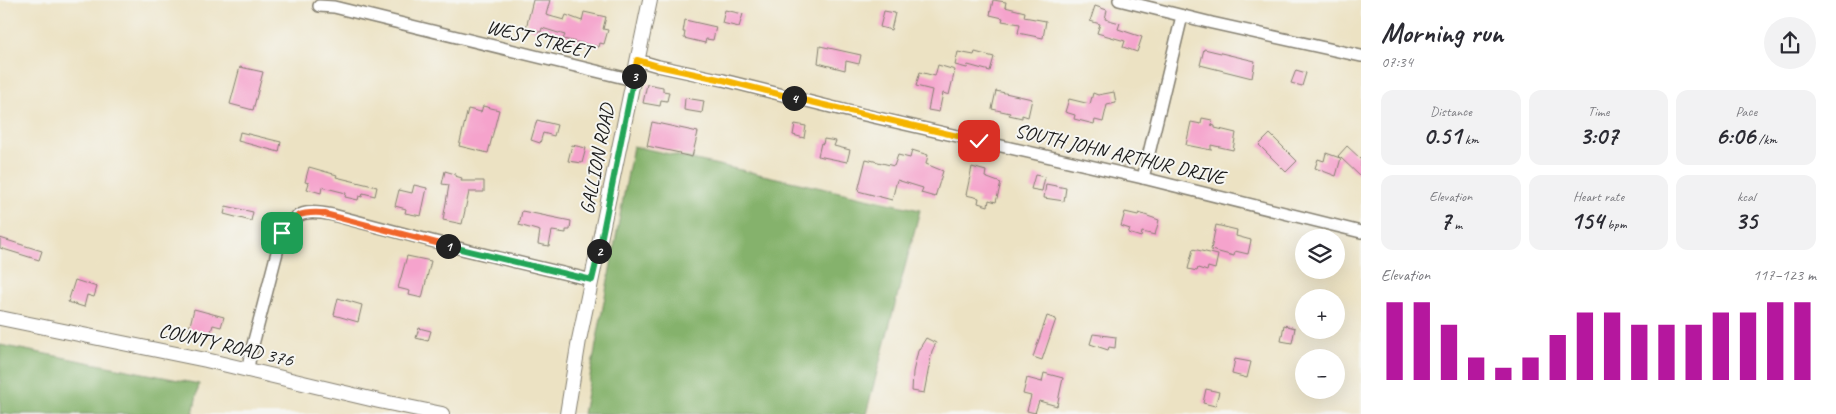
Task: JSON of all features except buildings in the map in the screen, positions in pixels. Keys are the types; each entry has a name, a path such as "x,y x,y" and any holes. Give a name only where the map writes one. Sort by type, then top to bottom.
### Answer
{"street":[{"name":"GALLION ROAD","path":"567,414 579,340 622,143 650,0"},
{"path":"1119,0 1361,56"},
{"name":"WEST STREET","path":"319,6 334,7 633,80"},
{"path":"1143,178 1182,16"},
{"name":"SOUTH JOHN ARTHUR DRIVE","path":"637,60 847,111 1143,178 1361,232"},
{"path":"248,370 282,233 289,221 302,214 316,212 333,215 466,250 592,280"},
{"name":"COUNTY ROAD 376","path":"0,318 206,360 442,414"}],"green space":[{"path":"633,146 920,210 866,414 583,414"},
{"path":"0,345 199,384 193,414 0,414"}],"route":[{"path":"282,233 289,221 302,214 311,212 321,213 592,280 622,143 637,60 979,141"}]}
